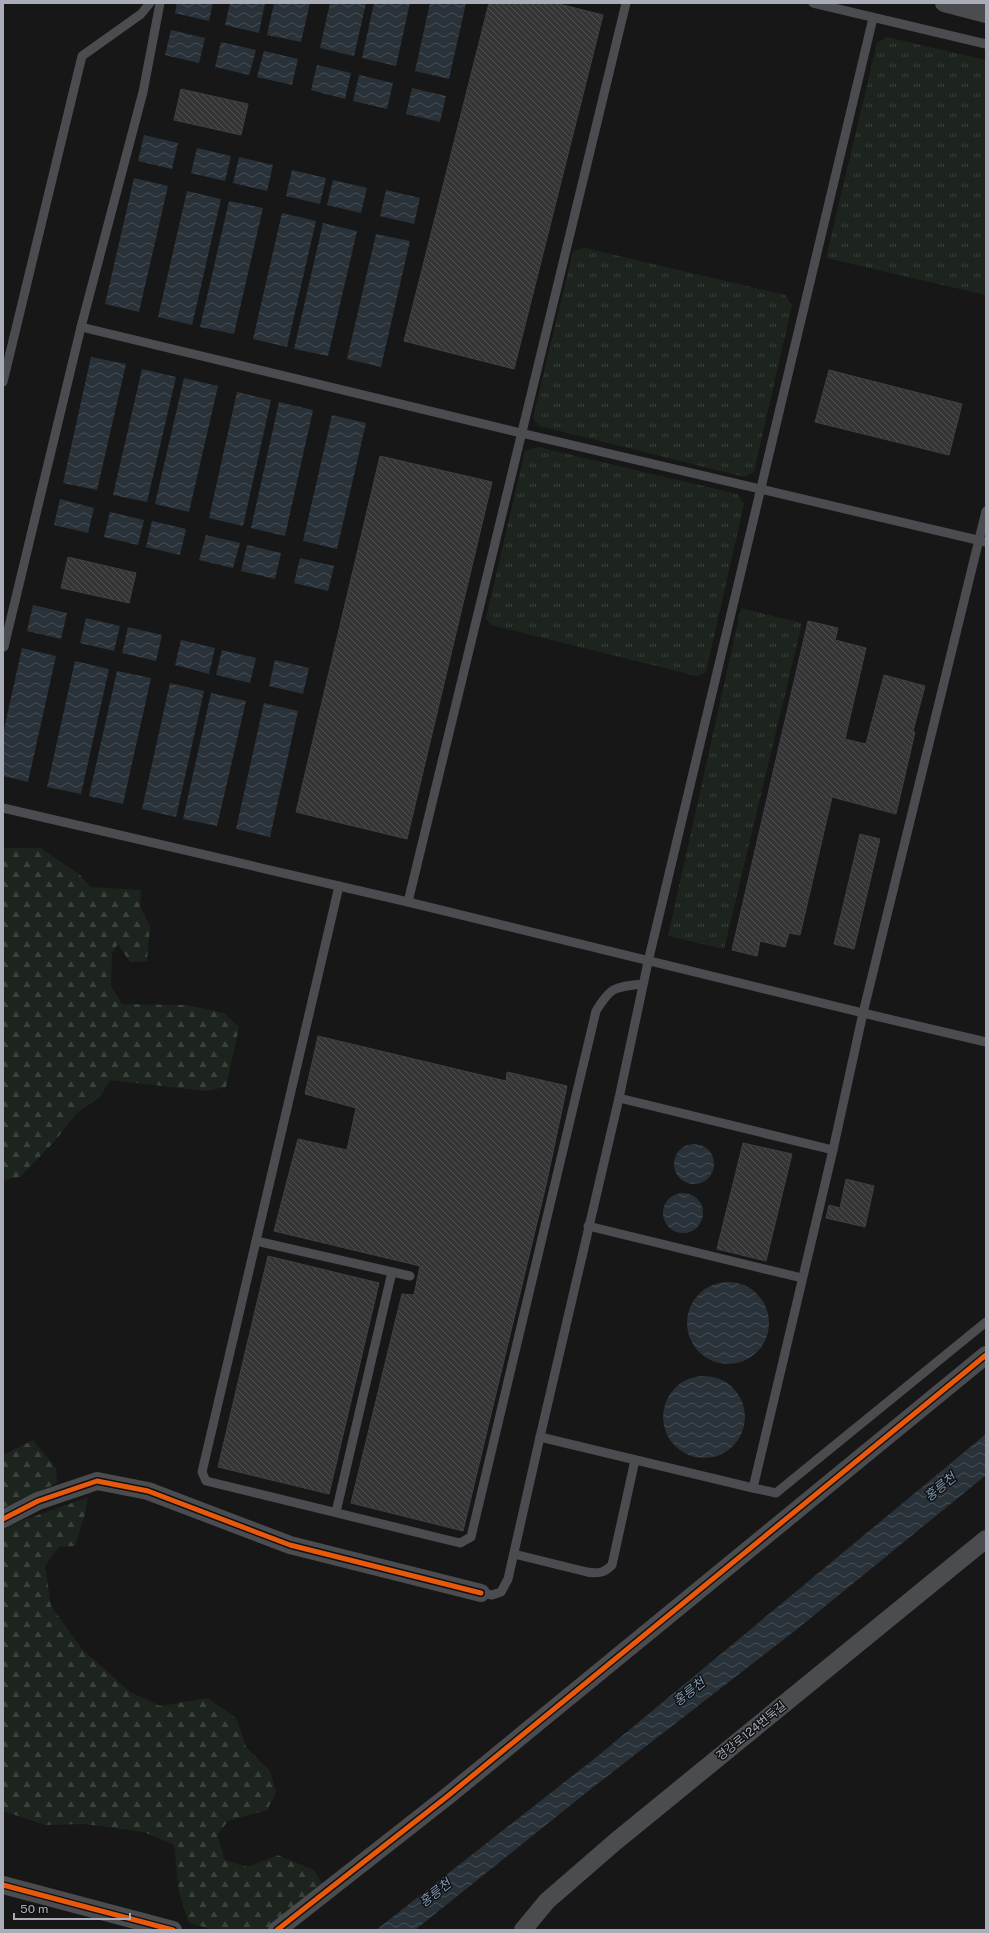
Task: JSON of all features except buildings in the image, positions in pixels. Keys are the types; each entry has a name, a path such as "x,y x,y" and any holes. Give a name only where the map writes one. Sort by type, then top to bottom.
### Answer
{"street":[{"path":"944,3 986,14"},
{"path":"277,1930 449,1795 986,1355"},
{"path":"3,1519 38,1501 97,1481 148,1491 290,1545 482,1593"},
{"name":"경강로124번둑길","path":"523,1930 547,1901 615,1842 986,1539"},
{"path":"3,1885 173,1930"}],"lane":[{"path":"3,382 82,56 141,14 150,3"},
{"path":"3,648 81,327 143,92 160,3"},
{"path":"408,902 626,3"},
{"path":"813,3 986,44"},
{"path":"482,1593 492,1595 501,1592 508,1579 588,1226 619,1098 648,962 759,489 874,18"},
{"path":"81,327 521,433 983,541"},
{"path":"753,1488 833,1150 863,1013 983,541 986,511"},
{"path":"3,808 408,902 648,962 986,1042"},
{"path":"339,886 202,1472 206,1481 460,1543 471,1537 596,1011 607,994 621,986 643,984"},
{"path":"619,1098 833,1150"},
{"path":"588,1226 802,1278"},
{"path":"256,1241 410,1276"},
{"path":"336,1512 392,1272"},
{"path":"540,1438 776,1493 986,1322"},
{"path":"514,1554 587,1572 598,1574 606,1571 612,1565 635,1460"}],"green space":[{"path":"886,37 986,60 986,295 826,258 877,43"},
{"path":"585,248 785,295 792,305 754,472 745,477 539,426 533,418 573,251"},
{"path":"538,447 737,494 744,504 706,672 697,676 491,625 486,618 525,451"},
{"path":"741,608 802,623 724,949 668,936"},
{"path":"3,848 41,848 80,875 90,887 141,890 140,907 150,926 147,961 130,962 118,944 112,953 111,986 122,1004 186,1005 224,1013 239,1027 226,1087 205,1091 110,1080 100,1097 76,1114 54,1142 20,1177 3,1180"},
{"path":"33,1440 56,1468 57,1483 3,1508 3,1455"},
{"path":"88,1497 85,1514 75,1546 59,1547 45,1566 51,1606 82,1649 130,1692 160,1706 208,1698 236,1718 246,1747 270,1771 276,1793 267,1810 228,1821 217,1835 225,1860 248,1867 277,1855 314,1870 323,1885 265,1930 215,1930 189,1923 179,1892 174,1845 144,1832 84,1824 45,1825 3,1811 3,1529"}],"water":[{"path":"177,3 213,3 209,21 175,13"},
{"path":"230,3 265,3 259,33 225,25"},
{"path":"274,3 310,3 301,42 267,35"},
{"path":"330,3 366,3 354,56 320,48"},
{"path":"374,3 410,3 396,66 362,58"},
{"path":"430,3 466,3 449,79 415,71"},
{"path":"171,30 205,38 199,63 165,55"},
{"path":"221,42 256,50 249,75 215,67"},
{"path":"264,51 298,59 292,85 257,77"},
{"path":"317,65 351,73 345,99 311,90"},
{"path":"359,75 393,83 387,109 353,101"},
{"path":"412,88 446,96 440,122 406,114"},
{"path":"144,135 178,143 172,169 138,161"},
{"path":"197,148 231,156 225,181 191,173"},
{"path":"239,157 273,165 267,191 233,183"},
{"path":"292,170 326,178 320,204 286,196"},
{"path":"134,178 168,186 139,312 105,304"},
{"path":"333,180 367,188 361,213 327,205"},
{"path":"386,190 420,198 414,224 380,216"},
{"path":"187,191 221,199 192,325 158,317"},
{"path":"229,201 263,208 234,334 200,327"},
{"path":"282,213 316,221 287,347 253,339"},
{"path":"323,223 357,231 328,356 294,349"},
{"path":"376,234 410,241 381,367 347,359"},
{"path":"91,357 126,364 97,490 63,483"},
{"path":"142,369 176,377 147,502 113,495"},
{"path":"184,378 218,386 189,512 155,504"},
{"path":"237,392 271,400 243,526 209,518"},
{"path":"279,402 313,410 285,536 251,528"},
{"path":"332,415 366,423 337,549 303,541"},
{"path":"60,499 94,508 88,533 54,525"},
{"path":"110,512 144,520 138,545 104,537"},
{"path":"152,521 186,529 180,555 146,547"},
{"path":"206,535 240,543 233,568 199,560"},
{"path":"247,545 281,553 275,579 241,571"},
{"path":"300,558 334,566 328,591 294,583"},
{"path":"33,605 67,613 61,639 27,631"},
{"path":"86,618 120,626 114,651 80,643"},
{"path":"128,627 162,635 156,661 122,653"},
{"path":"181,640 215,648 209,674 175,665"},
{"path":"22,648 56,656 28,782 3,776 3,734"},
{"path":"222,650 256,658 250,683 216,675"},
{"path":"275,660 309,668 303,694 269,686"},
{"path":"75,661 109,669 81,794 47,787"},
{"path":"117,671 151,678 123,804 89,796"},
{"path":"170,683 204,691 176,817 142,809"},
{"path":"211,693 246,701 217,826 183,819"},
{"path":"264,703 298,711 270,837 236,829"},
{"path":"698,1144 705,1147 711,1153 714,1164 713,1172 705,1181 698,1184 690,1184 683,1181 675,1172 674,1160 677,1153 686,1145"},
{"path":"687,1193 694,1196 700,1202 703,1213 702,1221 694,1230 687,1233 679,1233 672,1230 664,1221 663,1209 666,1202 675,1194"},
{"path":"720,1282 736,1282 751,1289 762,1300 769,1315 769,1331 766,1339 757,1352 744,1361 736,1364 720,1364 705,1357 694,1346 687,1331 687,1315 694,1300 705,1289"},
{"path":"696,1376 712,1376 727,1383 738,1394 745,1409 745,1425 742,1433 733,1446 720,1455 712,1458 696,1458 681,1451 670,1440 663,1425 663,1409 670,1394 681,1383"},
{"name":"홍릉천","path":"986,1434 986,1475 796,1630 592,1788 415,1930 376,1930 599,1755"}],"cycle path":[{"path":"277,1930 449,1795 986,1355"},
{"path":"3,1519 38,1501 97,1481 148,1491 290,1545 481,1593"},
{"path":"3,1885 173,1930"}]}
